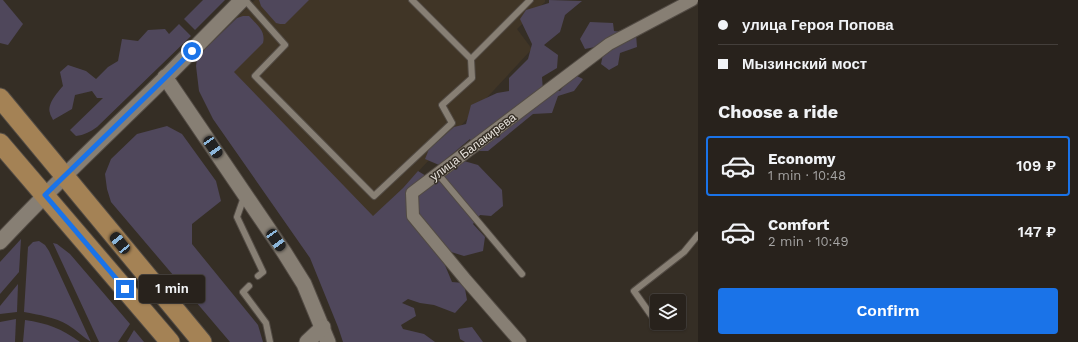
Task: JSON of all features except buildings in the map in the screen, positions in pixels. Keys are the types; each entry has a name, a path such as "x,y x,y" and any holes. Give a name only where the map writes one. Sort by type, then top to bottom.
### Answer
{"main road":[{"path":"0,98 202,342"},
{"path":"0,143 170,342"}],"street":[{"path":"0,242 22,217 165,78 242,0"},
{"name":"улица Балакирева","path":"520,342 413,216 412,193 609,44 692,0"},
{"path":"165,78 245,194 304,284 328,342"},
{"path":"307,342 322,328"}],"lane":[{"path":"245,0 286,45 255,76 374,196 452,123 442,105 472,78 471,59 412,0"},
{"path":"471,59 530,0"},
{"path":"438,174 522,274"},
{"path":"245,194 237,217 263,272 258,276"},
{"path":"650,313 634,290 684,252 698,234"},
{"path":"249,286 243,292 266,323 270,342"}],"shaded area":[{"path":"0,0 3,0 23,24 8,45 0,43"},
{"path":"203,0 225,0 195,30 184,19"},
{"path":"255,0 545,0 545,2 517,29 532,49 403,188 357,232 197,59 206,48"},
{"path":"259,0 309,0 285,24 280,24 276,23 261,6"},
{"path":"549,0 582,1 565,15 560,32 544,45 558,55 557,68 542,77 543,91 560,91 573,74 583,79 574,91 558,96 552,113 533,114 488,151 476,151 470,139 439,165 425,159 429,149 454,127 466,124 471,105 497,93 509,91 509,78 528,59 532,44 520,19 526,10 549,3"},
{"path":"249,16 260,28 264,39 263,43 234,72 373,216 403,188 418,171 436,182 464,161 478,165 502,190 503,206 491,216 480,215 473,224 485,237 483,251 464,256 448,251 442,258 452,282 464,283 467,300 455,313 434,305 408,299 402,303 414,308 416,316 401,325 403,329 424,334 435,342 343,342 310,258 213,119 199,91 196,66 197,59 206,48 237,18"},
{"path":"590,22 613,23 614,31 636,34 637,47 620,53 618,65 609,70 601,64 605,45 585,49 580,39"},
{"path":"179,24 191,36 97,127 87,133 76,136 70,130 103,98 97,98 92,91 75,95 72,109 53,120 49,110 50,106 53,99 63,86 60,72 68,65 86,71 96,79 108,67 118,61 122,39 138,41 148,30 165,29 169,34"},
{"path":"167,126 182,134 216,181 221,201 192,224 192,244 258,325 263,342 230,342 111,202 105,174 111,159 137,134"},
{"path":"21,239 19,272 0,294 0,262"},
{"path":"39,241 45,245 49,251 91,342 63,322 24,312 28,247 33,242"},
{"path":"53,243 57,244 70,254 130,324 118,342 99,342"},
{"path":"18,284 17,312 0,314 0,306"},
{"path":"16,319 15,342 0,342 0,322"},
{"path":"25,320 54,327 80,342 23,342"},
{"path":"472,327 483,342 465,342 460,339 458,329"},
{"path":"134,330 144,342 127,342"}],"route":[{"path":"125,289 45,195 192,51"}]}
